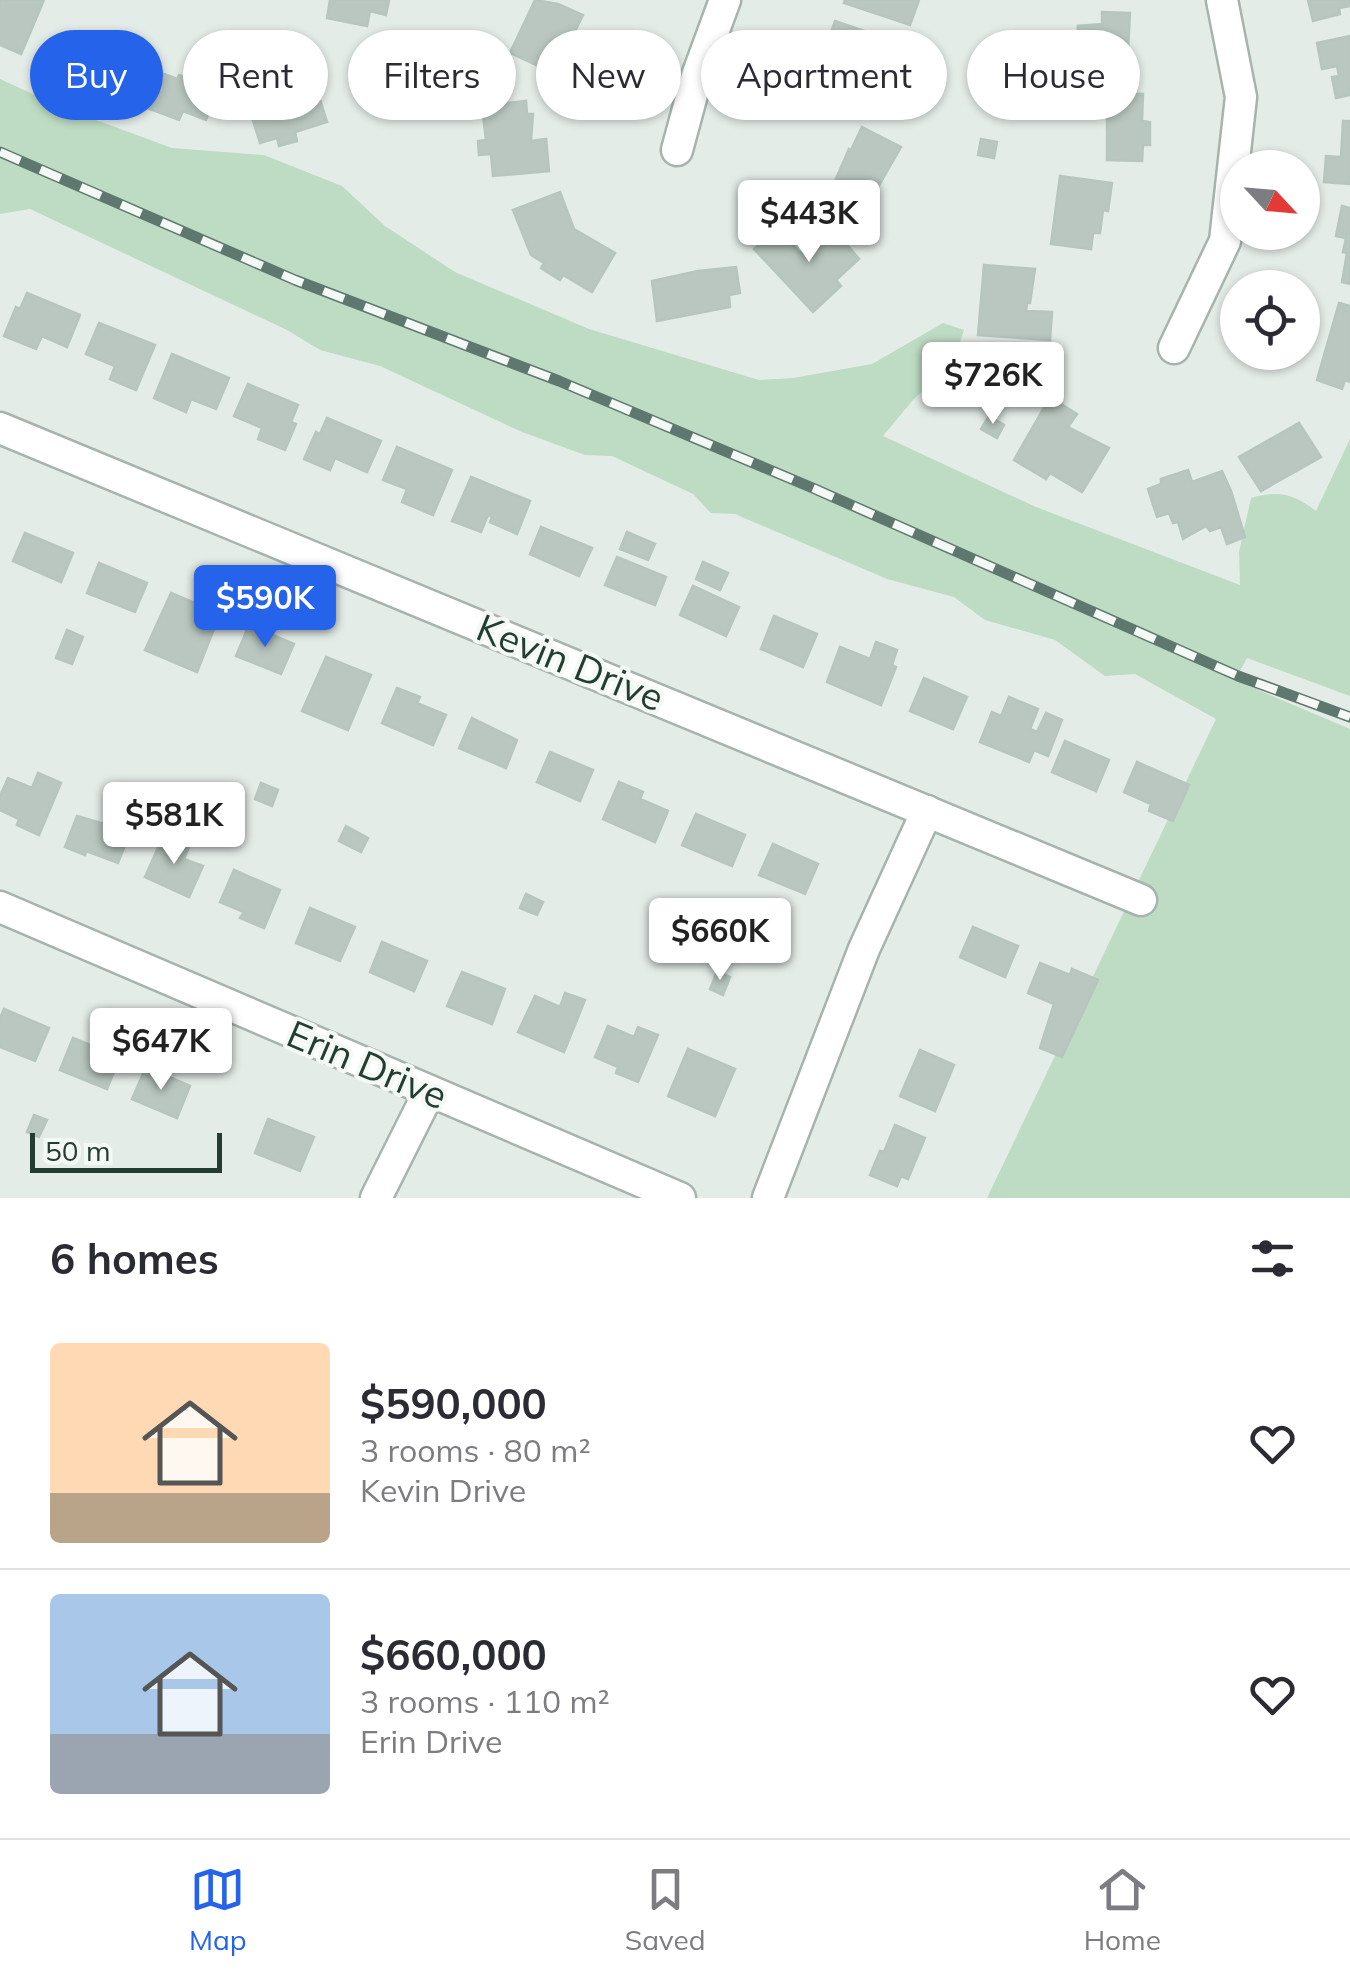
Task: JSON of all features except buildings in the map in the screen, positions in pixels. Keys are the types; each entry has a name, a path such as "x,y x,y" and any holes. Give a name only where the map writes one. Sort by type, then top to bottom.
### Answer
{"street":[{"path":"677,150 697,76 725,0"},
{"path":"1174,348 1225,240 1241,97 1222,0"},
{"name":"Kevin Drive","path":"0,428 1141,900"},
{"path":"768,1198 864,949 927,811"},
{"name":"Erin Drive","path":"0,907 680,1198"},
{"path":"376,1198 429,1092"}],"green space":[{"path":"0,79 30,93 30,120 96,120 172,148 264,155 342,186 385,226 455,272 589,329 759,380 872,364 943,323 964,330 953,363 912,401 883,436 1036,507 1240,585 1239,552 1251,498 1286,495 1316,511 1350,439 1350,696 1247,658 1235,680 1350,729 1350,1198 987,1198 1216,719 1135,674 1105,676 1055,640 985,620 954,597 887,579 735,514 711,513 693,494 612,456 585,455 522,432 380,366 320,350 287,330 30,209 0,214"}],"railway":[{"path":"0,152 295,280 559,381 815,489 1238,676 1350,717"}]}
